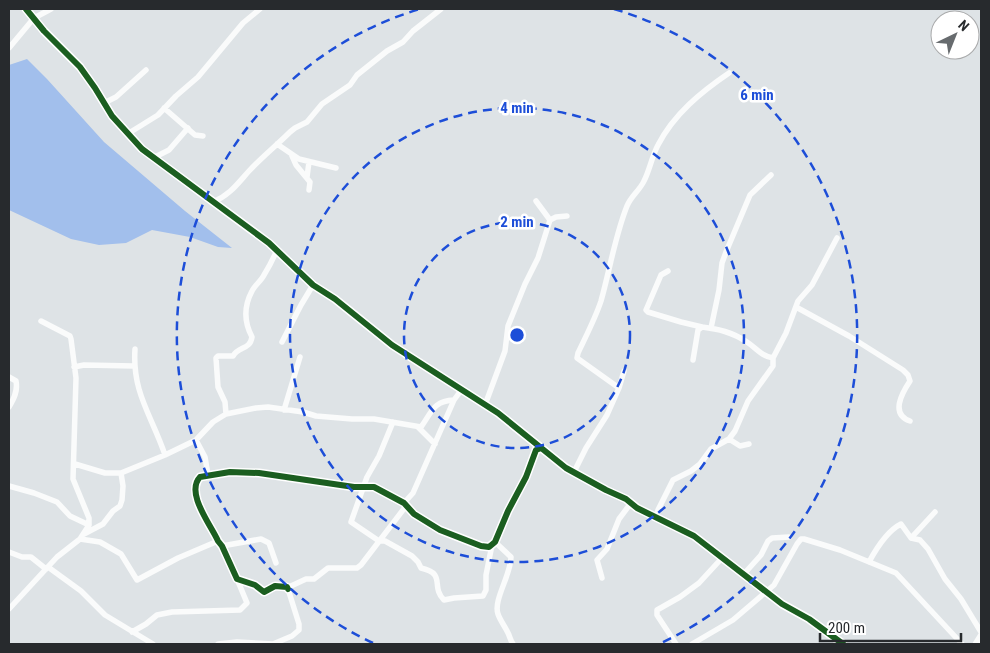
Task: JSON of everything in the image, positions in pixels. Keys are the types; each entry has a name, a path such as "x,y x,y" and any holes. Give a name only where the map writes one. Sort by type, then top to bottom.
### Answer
{"main road":[{"path":"976,644 981,634"}],"street":[{"path":"26,9 44,31 80,67 112,116 142,149 277,250 313,285 331,296 392,345 486,405 574,472 623,497 656,518 694,536 791,611 816,624 843,644"},
{"path":"9,48 34,18 52,9"},
{"path":"129,133 158,115 185,87 198,77 244,23 260,9"},
{"path":"214,202 222,199 240,183 248,171 295,128 307,122 322,104 350,85 357,75 386,51 403,42 413,31 441,9"},
{"path":"104,103 116,97 146,70"},
{"path":"619,388 577,358 600,303 611,267 617,234 628,205 644,181 657,146 692,100 729,73"},
{"path":"164,108 195,135 203,136"},
{"path":"153,158 169,150 188,128"},
{"path":"277,144 292,156 336,168"},
{"path":"292,156 296,165 310,182 309,190"},
{"path":"307,177 309,162"},
{"path":"711,328 719,290 722,263 726,252 750,194 771,175"},
{"path":"536,201 550,220"},
{"path":"486,405 505,351 508,326 538,258 550,220 556,217 568,216"},
{"path":"656,518 658,510 674,480 700,464 711,449 729,439 735,430 748,401 773,366 773,358 786,333 798,301 812,285 837,238"},
{"path":"226,414 225,402 218,387 216,358 222,355 233,356 235,352 248,347 250,344 252,337 247,328 245,314 248,303 251,293 266,273 277,250"},
{"path":"668,271 661,275 646,310 648,312 702,327 722,329 747,342 759,353 773,358"},
{"path":"282,342 313,285"},
{"path":"796,307 849,336 903,370 910,380 900,398 899,405 901,415 910,421"},
{"path":"9,609 57,557 80,539 89,525 89,518 74,479 76,378 70,336 41,321"},
{"path":"693,360 698,330 702,327"},
{"path":"135,349 134,366 137,387 165,455"},
{"path":"284,410 300,357"},
{"path":"74,367 84,365 134,366"},
{"path":"574,472 586,448 607,415 624,371"},
{"path":"9,377 16,381 17,387 9,408"},
{"path":"237,579 255,585 264,592 275,586 288,588 306,579 314,579 328,568 357,568 361,565 413,493 454,400 462,389"},
{"path":"418,427 421,427 429,413 440,402 454,400"},
{"path":"75,464 105,473 121,473 196,440 213,422 226,414 268,407 304,412 316,416 374,419 418,427 435,444"},
{"path":"393,422 379,456 367,477 351,522 379,541 386,541 397,546 416,559 421,568 428,569 434,573 440,596 444,600 483,596 486,590 486,575 493,544 526,477 536,450 541,448"},
{"path":"729,439 740,446 749,444"},
{"path":"196,440 205,457 208,474"},
{"path":"132,632 157,615 172,612 240,610 247,603 220,543 198,504 195,484 197,480 208,474 230,472 259,473 374,487 405,504 414,514 440,530 481,546 489,547 493,544"},
{"path":"84,534 103,524 113,511 120,506 123,486 121,473"},
{"path":"9,486 57,502 70,516 89,525"},
{"path":"602,578 597,560 607,549 619,518 631,503"},
{"path":"911,538 935,512"},
{"path":"869,562 895,527 901,524 911,538 920,540 928,549 945,578 961,599 981,634"},
{"path":"744,575 761,555 768,541 772,538 789,537"},
{"path":"80,539 100,542 121,554 137,580 178,558 220,543 261,539 269,543 276,563"},
{"path":"692,644 732,620 765,592 777,580 790,554 801,539 840,550 888,569 901,577 962,644"},
{"path":"493,544 510,557 510,571 497,608 498,615 509,635 510,643"},
{"path":"9,552 22,557 31,557 81,591 105,615 153,644"},
{"path":"676,644 658,615 657,610 680,597 698,583 722,558"},
{"path":"218,644 237,642 274,644 292,636 298,630 298,624 288,588"}],"water":[{"path":"27,59 104,142 232,248 218,247 190,237 152,230 126,243 99,245 71,239 9,210 9,65"}],"cycle path":[{"path":"26,9 44,31 80,67 112,116 142,149 269,243 313,285 335,299 392,345 498,413 566,468 626,499 637,508 694,536 782,604 809,619 843,644"},
{"path":"288,589 287,587 275,586 264,592 255,585 237,579 222,546 205,518 197,500 196,484 200,477 230,472 259,473 354,487 374,487 404,503 414,514 440,530 481,546 489,547 495,542 508,511 526,477 536,450 541,448"}]}
